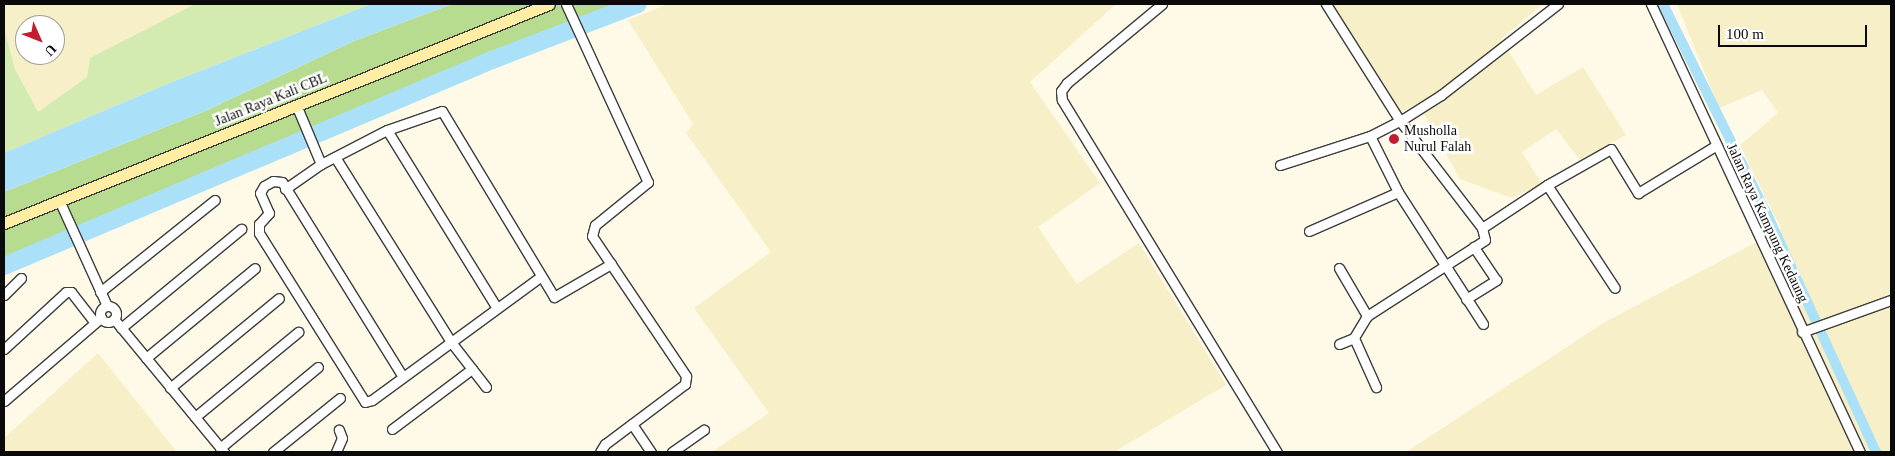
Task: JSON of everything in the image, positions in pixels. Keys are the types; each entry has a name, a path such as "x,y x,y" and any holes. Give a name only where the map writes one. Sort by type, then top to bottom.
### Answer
{"main road":[{"name":"Jalan Raya Kali CBL","path":"4,223 297,107 530,7 548,4"}],"street":[{"path":"566,4 648,182 592,231 592,236 686,376 685,384 605,444 600,452"},
{"path":"1162,4 1067,83 1062,91 1062,100 1277,452"},
{"path":"1326,4 1400,121 1482,228 1485,240 1367,316 1354,338 1339,344"},
{"path":"1280,165 1370,136 1400,121 1441,95 1558,4"},
{"name":"Jalan Raya Kampung Kedaung","path":"1651,4 1805,330 1860,452"},
{"path":"297,107 322,164"},
{"path":"285,189 322,164 387,130 434,112 446,113 540,277 554,298 611,264"},
{"path":"387,130 497,308"},
{"path":"1370,136 1398,192 1483,324"},
{"path":"1482,228 1547,185 1611,149 1638,193 1717,145"},
{"path":"335,157 451,342 486,387"},
{"path":"403,377 285,189 278,180 272,181 260,191 269,213 259,224 259,233 359,398 365,402 372,400 540,277"},
{"path":"1547,185 1615,288"},
{"path":"1309,230 1398,192"},
{"path":"59,200 80,254 107,306 116,311 114,319"},
{"path":"100,292 215,200"},
{"path":"121,328 241,229"},
{"path":"1466,300 1496,280 1474,247"},
{"path":"146,358 255,268"},
{"path":"1339,268 1367,316"},
{"path":"4,295 21,278"},
{"path":"4,349 66,292 71,292 98,319 108,321 114,319"},
{"path":"170,388 278,298"},
{"path":"1805,330 1891,300"},
{"path":"4,401 98,319 101,310 107,306"},
{"path":"114,319 222,450 318,367"},
{"path":"195,417 298,332"},
{"path":"1354,338 1376,387"},
{"path":"392,429 472,369"},
{"path":"273,452 340,398"},
{"path":"632,424 650,452"},
{"path":"336,452 342,438 339,430"},
{"path":"672,452 704,430"}],"shaded area":[{"path":"4,4 195,4 90,58 87,77 38,112 15,69 4,28"},
{"path":"668,4 1116,4 1030,82 1100,183 1038,227 1077,284 1139,243 1226,385 1114,452 712,452 769,413 694,308 771,252 686,133 693,124 628,20"},
{"path":"1323,4 1543,4 1501,39 1536,95 1583,67 1626,135 1580,160 1556,129 1522,152 1542,184 1512,198 1460,179 1418,103 1396,114"},
{"path":"1677,4 1891,4 1891,452 1406,452 1605,322 1781,229 1740,145 1778,113 1762,90 1719,108"},
{"path":"98,353 177,452 4,452 4,438"}],"green space":[{"path":"195,4 371,4 167,84 4,153 4,28 15,69 38,112 87,77 90,58"},
{"path":"452,4 629,4 4,260 4,192 205,111 354,41"}],"water":[{"path":"371,4 452,4 354,41 205,111 4,192 4,153 167,84"}],"waterway":[{"path":"4,266 492,60 638,4"},
{"path":"1663,4 1766,212 1876,452"}],"place":[{"name":"Musholla Nurul Falah","path":"1394,139"}]}
